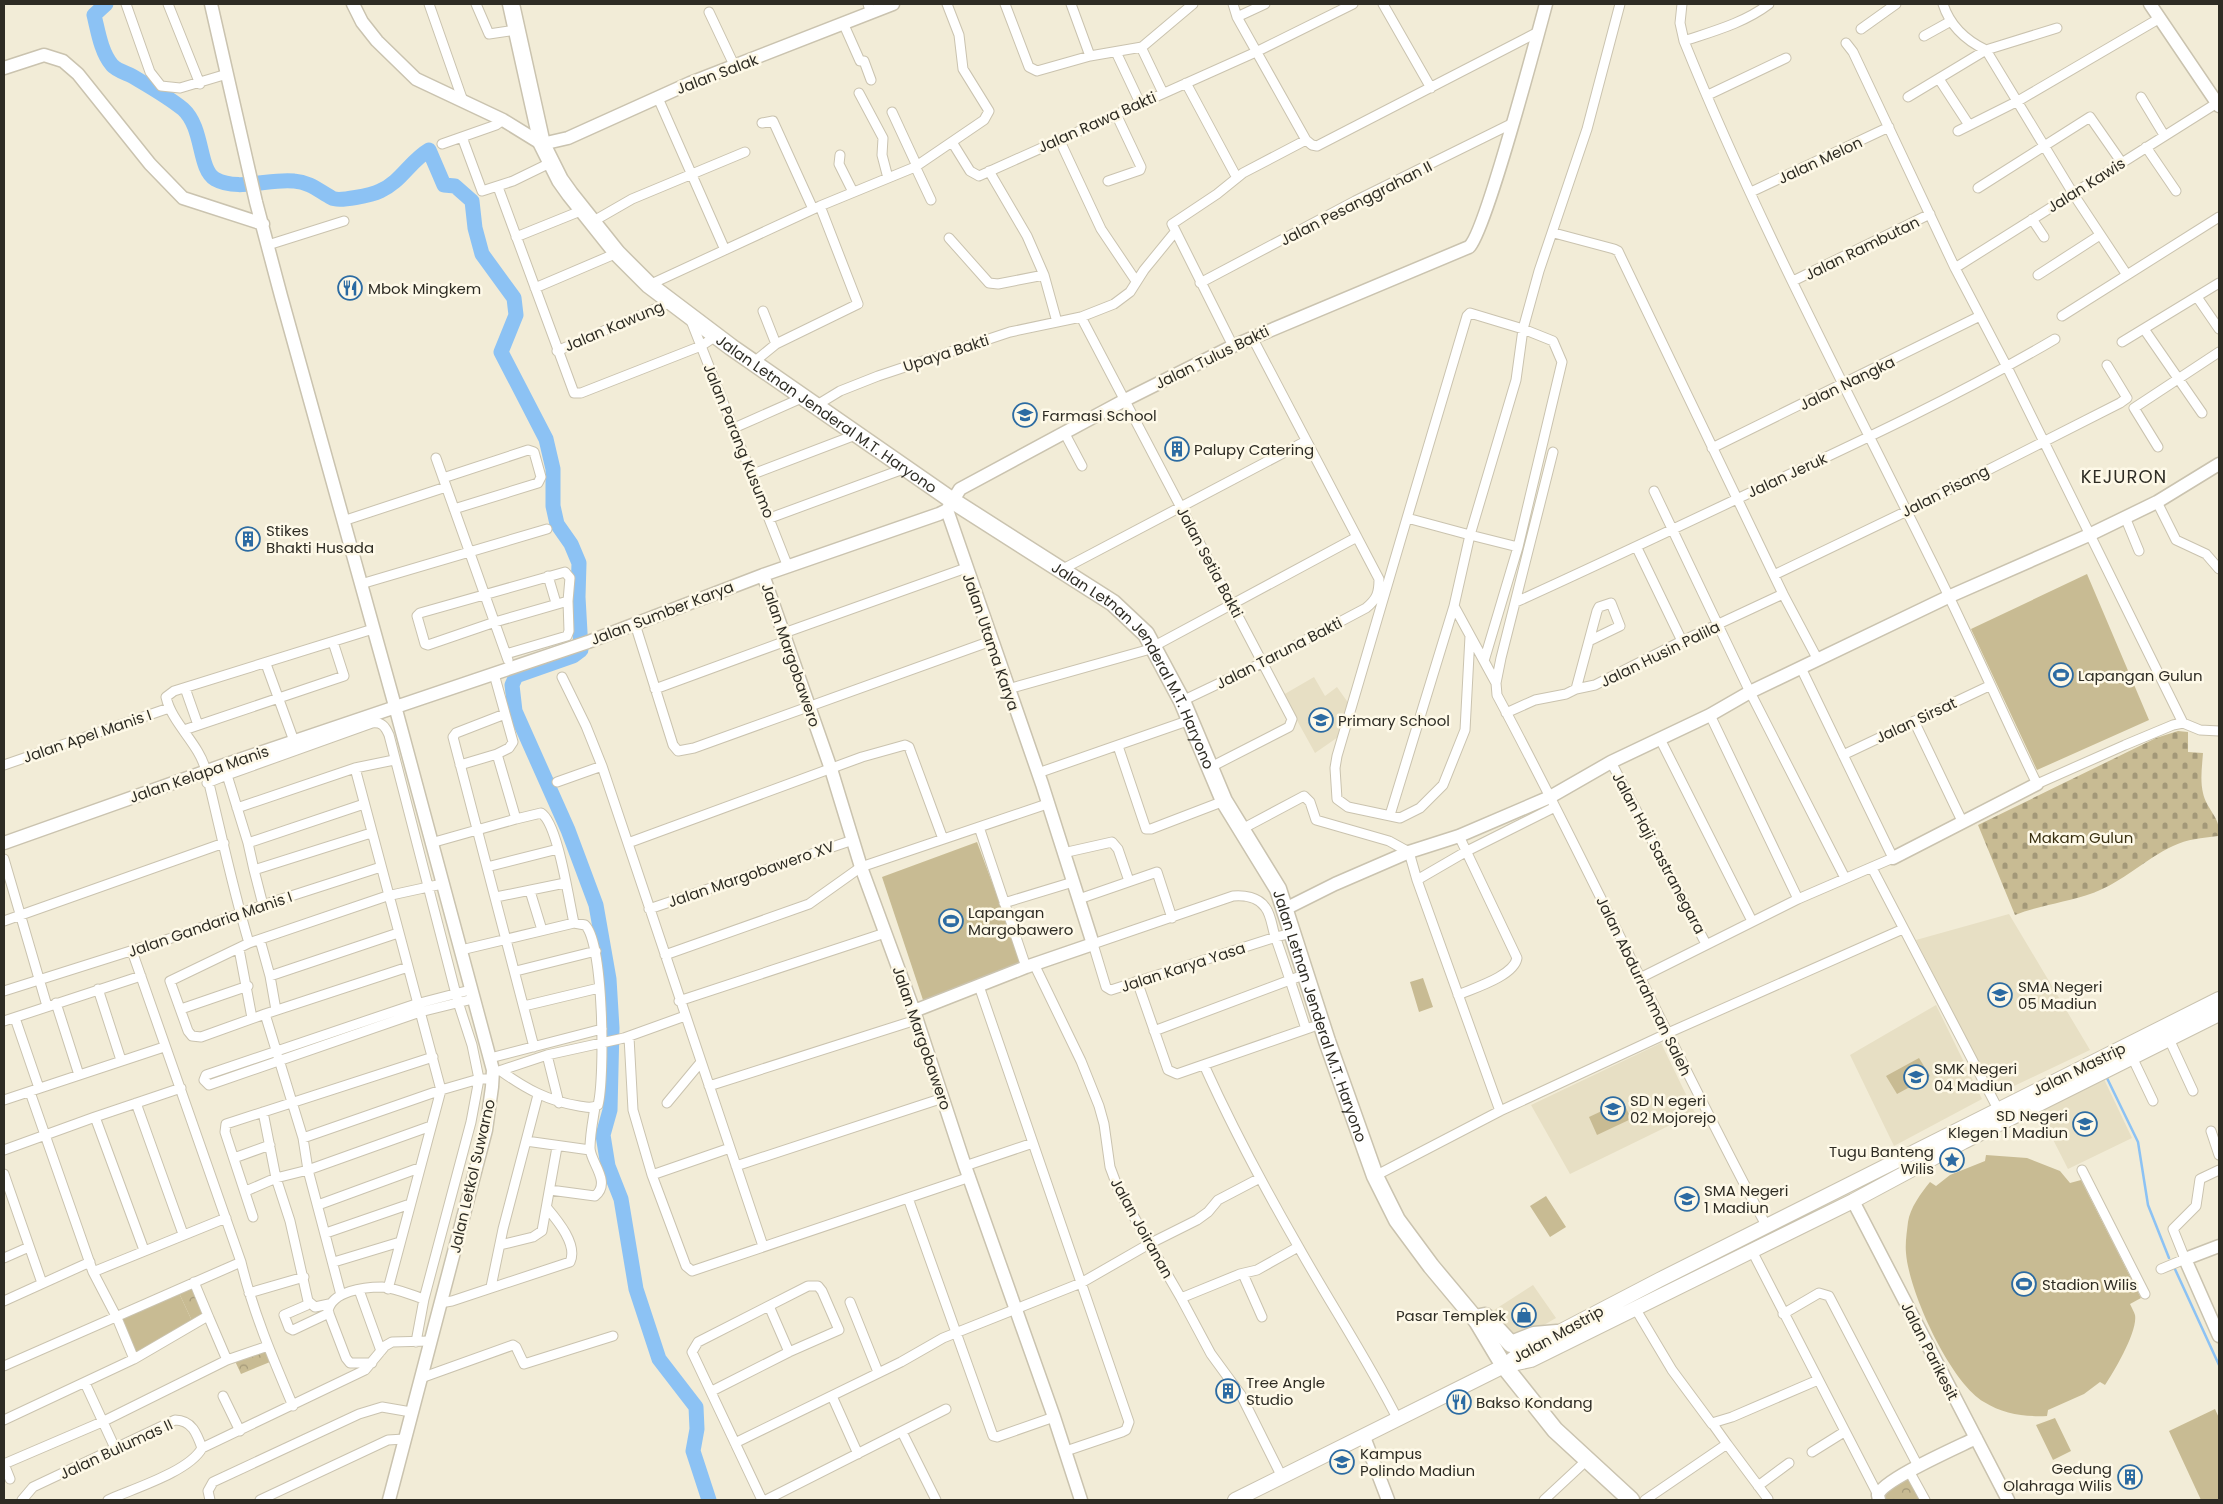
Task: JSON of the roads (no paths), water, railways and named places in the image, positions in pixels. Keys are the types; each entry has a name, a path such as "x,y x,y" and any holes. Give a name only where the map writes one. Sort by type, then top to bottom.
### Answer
{"highway":[{"name":"Jalan Letnan Jenderal M.T. Haryono","path":"511,4 542,144 550,163 587,216 617,253 649,285 716,336 907,468 950,505 1060,570 1113,604 1135,622 1154,646 1182,701 1224,801 1278,889 1375,1176 1397,1220 1431,1266 1475,1318 1504,1366 1555,1430 1631,1500"},
{"path":"1475,1318 1485,1316 1512,1344 1534,1335 1557,1333"}],"main road":[{"name":"Jalan Mastrip","path":"1504,1366 1531,1360 1853,1201 2219,999"},
{"name":"Jalan Mastrip","path":"1504,1366 1523,1350 1998,1109 2100,1066 2132,1058 2219,1014"},
{"path":"1659,1280 1664,1294"},
{"path":"1235,1500 1504,1366"}],"street":[{"path":"126,4 150,72 157,83 165,88 172,88 200,84 226,74"},
{"path":"168,4 200,84"},
{"name":"Jalan Letkol Suwarno","path":"211,4 253,190 395,706 472,995 494,1069 486,1130 389,1500"},
{"path":"353,4 362,22 376,41 416,79 503,120 542,144"},
{"path":"429,4 463,101"},
{"path":"476,4 488,34 516,30"},
{"name":"Jalan Salak","path":"542,144 568,138 658,98 844,25 870,8 894,4"},
{"path":"649,285 816,208 916,166 984,120 989,110 963,69 959,35 948,4"},
{"path":"1005,4 1030,68 1042,70 1090,56 1141,47 1193,4"},
{"path":"1071,4 1090,56"},
{"path":"1233,4 1237,18 1256,52 1306,140 1312,145 1319,145 1538,32"},
{"path":"1237,18 1265,4"},
{"name":"Jalan Rawa Bakti","path":"989,171 1256,52 1352,4"},
{"path":"1383,4 1431,88"},
{"path":"1512,124 1546,4"},
{"path":"1390,816 1454,606 1470,535 1516,380 1523,329 1539,272 1554,233 1588,129 1620,4"},
{"path":"1682,4 1680,23 1684,41 1751,192 1907,511 2037,784"},
{"path":"1684,41 1724,28 1758,12 1769,4"},
{"path":"1861,29 1896,4"},
{"path":"1944,4 1951,21 1971,43 1986,50 2074,195 2127,275"},
{"path":"2150,4 2217,100"},
{"path":"709,12 735,67"},
{"path":"1958,131 2018,101 2160,18"},
{"path":"1924,36 1951,21"},
{"path":"844,25 860,61 864,61 871,80"},
{"path":"1908,98 1986,50 2057,28"},
{"path":"1846,43 1889,127 1955,268 2044,440 2183,723"},
{"path":"1141,47 1163,93"},
{"path":"1116,52 1140,103"},
{"path":"4,68 44,55 63,60 78,74 150,164 175,192 183,198 263,224"},
{"path":"1708,95 1786,58"},
{"path":"1939,79 1969,124"},
{"path":"1186,83 1237,178"},
{"path":"859,92 883,138 882,156 888,178"},
{"path":"2141,97 2164,135"},
{"path":"658,98 726,250"},
{"name":"Jalan Kawis","path":"1955,268 1996,240 2074,195 2217,100"},
{"path":"892,112 931,200"},
{"path":"1108,181 1140,170 1116,114"},
{"path":"1978,188 2092,118 2122,163"},
{"path":"442,144 496,125 503,120"},
{"path":"754,362 776,344 858,304 816,208 773,120 762,123"},
{"name":"Jalan Tulus Bakti","path":"950,505 960,489 1125,400 1233,346 1469,247 1475,241 1512,124"},
{"name":"Jalan Pesanggrahan II","path":"1200,283 1355,201 1512,124"},
{"name":"Jalan Melon","path":"1751,192 1889,127"},
{"path":"462,137 481,190 484,191 550,163"},
{"path":"1059,139 1101,229 1136,281"},
{"path":"1233,346 1172,224 1174,220 1217,194 1237,178 1306,140"},
{"path":"952,142 974,174 979,176 989,171 1027,236 1044,275 1057,322"},
{"path":"2146,147 2176,191"},
{"path":"516,236 587,216 745,152"},
{"path":"840,155 839,164 853,192"},
{"path":"498,186 572,391 577,394 701,346 716,336"},
{"name":"Jalan Rambutan","path":"1793,281 1930,214"},
{"path":"2062,316 2219,217"},
{"path":"2032,219 2044,237"},
{"path":"268,245 344,221"},
{"name":"Upaya Bakti","path":"734,428 878,376 1010,332 1081,317 1114,304 1128,294 1175,232"},
{"path":"1554,233 1613,248 1618,251 1783,594 1818,660"},
{"path":"2038,275 2100,235"},
{"path":"949,238 989,283 998,284 1044,275"},
{"path":"535,288 617,253"},
{"path":"2122,342 2219,283"},
{"path":"2197,296 2219,329"},
{"name":"Jalan Kawung","path":"557,351 671,302"},
{"path":"763,311 776,344"},
{"path":"1470,636 1465,730 1442,785 1412,814 1400,818 1348,807 1341,803 1336,799 1335,768 1407,518 1470,312 1523,329 1553,342 1562,362 1518,547 1484,661"},
{"name":"Jalan Parang Kusumo","path":"689,316 753,474 788,567"},
{"name":"Jalan Nangka","path":"1712,448 1844,385 1980,316"},
{"name":"Jalan Setia Bakti","path":"1081,317 1180,507 1264,662 1292,719 1291,725 1209,768"},
{"path":"2144,329 2202,413"},
{"path":"1008,689 1079,671 1154,646 1357,537 1252,337"},
{"name":"Jalan Jeruk","path":"1516,602 1637,548 1870,437 2007,367 2054,340"},
{"path":"2134,408 2219,352"},
{"path":"2107,365 2120,402 2134,408 2158,447"},
{"name":"Jalan Pisang","path":"1774,575 1907,511 2120,402"},
{"path":"1064,432 1082,466"},
{"path":"753,474 858,434"},
{"path":"1060,570 1306,441"},
{"path":"443,478 528,450 534,452 541,476 538,483 454,509"},
{"path":"1496,683 1553,452"},
{"path":"436,458 486,593 510,667"},
{"path":"1417,880 1552,802 1611,762 1710,715 1750,692 1948,597 2089,535 2156,502 2219,464"},
{"path":"770,518 907,468"},
{"path":"343,521 446,487"},
{"path":"1654,490 1750,692 1844,878"},
{"path":"2156,502 2176,540 2206,554 2219,569"},
{"name":"Jalan Sumber Karya","path":"395,706 588,642 950,505"},
{"name":"Jalan Utama Karya","path":"950,505 966,568 1043,789 1092,944"},
{"path":"2125,517 2139,551"},
{"path":"1407,518 1518,547"},
{"path":"361,584 470,550 546,529"},
{"name":"Jalan Taruna Bakti","path":"1182,701 1264,662 1366,608 1375,601 1378,593 1379,578 1357,537"},
{"path":"1637,548 1682,641"},
{"path":"655,689 966,568"},
{"path":"506,654 567,636 569,631 568,601 570,578 567,573 548,576 486,593 418,614 425,644 556,603 568,601"},
{"name":"Jalan Margobawero","path":"763,575 831,769 861,867 915,1016 1066,1451 1081,1500"},
{"path":"548,576 556,603"},
{"name":"Jalan Husin Palila","path":"1506,712 1529,702 1566,694 1576,689 1595,686 1682,641 1783,594"},
{"name":"Jalan Abdurrahman Saleh","path":"1454,606 1496,683 1497,695 1716,1130 1767,1227"},
{"path":"635,624 676,751 694,748 991,640"},
{"path":"249,943 206,777 184,730 170,708 167,695 373,629"},
{"path":"1576,689 1591,640"},
{"path":"184,730 344,676 333,642"},
{"path":"266,664 294,742"},
{"path":"1801,668 1893,858"},
{"path":"460,766 497,754 509,748 513,742 494,674"},
{"path":"562,677 586,726 602,766 763,1246"},
{"name":"Jalan Sirsat","path":"1843,755 1989,686"},
{"path":"185,688 198,725"},
{"name":"Jalan Kelapa Manis","path":"4,843 206,777 294,742 395,706"},
{"name":"Jalan Apel Manis I","path":"4,765 170,708"},
{"path":"505,714 454,735 460,766 508,940 534,1047"},
{"path":"1710,715 1798,899"},
{"path":"665,955 809,904 861,867 979,827 1118,746 1190,720"},
{"path":"1914,721 1963,822"},
{"path":"206,777 227,775 372,723 379,722 385,726 457,998 472,1045 479,1079 471,1122 424,1299 416,1342"},
{"path":"1640,978 1798,899 1893,858 2037,784 2133,742 2173,725 2183,723 2200,730 2219,731"},
{"path":"1660,739 1752,921"},
{"path":"628,843 870,755 908,746 943,840"},
{"path":"1118,746 1146,829 1151,830 1224,801"},
{"path":"497,754 516,819"},
{"path":"238,808 355,768 394,760"},
{"name":"Jalan Haji Sastranegara","path":"1611,762 1706,944"},
{"path":"557,782 602,766"},
{"path":"355,768 387,896 441,1090 388,1289"},
{"path":"227,775 248,843 263,905"},
{"path":"1242,829 1304,796 1310,802 1316,820 1389,841 1409,852 1417,880 1500,1112"},
{"path":"1285,909 1335,884 1409,852 1435,846 1552,802"},
{"path":"248,843 364,804"},
{"path":"431,843 536,813 544,814 558,849 574,923"},
{"name":"Jalan Joiranan","path":"979,827 1004,903 1030,966 1081,1061 1099,1106 1104,1124 1110,1167 1119,1191 1217,1364 1239,1392 1249,1409 1282,1477"},
{"path":"254,870 371,833"},
{"path":"1458,995 1508,972 1516,966 1517,958 1459,836"},
{"name":"Jalan Margobawero XV","path":"649,909 854,840"},
{"path":"1063,853 1112,842 1118,849 1129,881"},
{"path":"4,921 224,843"},
{"path":"487,867 558,849"},
{"path":"4,859 38,979 52,1005 79,1075"},
{"name":"Jalan Gandaria Manis I","path":"4,991 132,951 240,912 381,867"},
{"path":"1872,868 1998,1109"},
{"path":"1078,899 1157,872 1172,918"},
{"path":"1004,903 1073,882"},
{"path":"496,897 565,883"},
{"path":"408,967 252,1018 201,1037 194,1036 188,1031 170,979 240,949 249,943 387,896 442,884"},
{"path":"530,891 542,930"},
{"path":"709,1086 915,1016 979,986 1030,966 1233,896 1243,895 1265,906 1306,1029"},
{"path":"461,950 574,923 580,923 588,928 596,951 604,1042 599,1101 595,1108 590,1150 600,1175 601,1183 598,1194 595,1196 550,1190"},
{"path":"1375,1176 1500,1112 1668,1033 1903,929"},
{"path":"270,976 398,933"},
{"path":"679,1000 885,933"},
{"name":"Jalan Karya Yasa","path":"1092,944 1107,988 1111,990 1292,933"},
{"path":"260,940 270,976 276,1010"},
{"path":"240,949 248,986 252,1018"},
{"path":"132,951 164,1047 181,1088 241,1262 248,1293 293,1406"},
{"path":"516,971 596,951"},
{"path":"1154,1031 1306,974"},
{"path":"4,1021 141,976"},
{"path":"1137,981 1168,1070 1171,1073 1176,1074 1204,1065 1322,1023"},
{"path":"181,1009 248,986"},
{"path":"979,986 1129,1426 1122,1432 1066,1451"},
{"path":"524,1006 599,988"},
{"path":"98,989 121,1060"},
{"path":"279,1057 206,1075 204,1080 209,1085 279,1057 418,1008 472,995"},
{"path":"265,1014 303,1138 308,1170 342,1295"},
{"path":"494,1069 547,1055 626,1038 685,1016"},
{"path":"15,1018 47,1135 92,1267 117,1318 134,1359"},
{"path":"303,1138 441,1090 479,1079 534,1047 602,1029"},
{"path":"626,1038 633,1110 652,1175 688,1269 697,1270 908,1198 1033,1143"},
{"path":"2169,1039 2193,1091"},
{"path":"4,1100 164,1047"},
{"path":"547,1055 559,1103"},
{"path":"254,1217 224,1126 433,1058"},
{"path":"2132,1058 2153,1102"},
{"path":"667,1103 701,1062"},
{"path":"1204,1065 1228,1119 1260,1178 1298,1247 1362,1353 1398,1420"},
{"path":"494,1069 538,1095 559,1103 595,1108"},
{"path":"4,1150 181,1088"},
{"path":"491,1287 538,1095"},
{"path":"736,1166 943,1098"},
{"path":"136,1103 183,1234"},
{"path":"263,1112 276,1178 290,1221 308,1301 307,1305 284,1315 289,1328 293,1330 329,1309 342,1295 359,1290 388,1289 424,1299"},
{"path":"94,1117 144,1250"},
{"path":"246,1191 276,1178 308,1170 431,1126"},
{"path":"2211,1131 2219,1155"},
{"path":"526,1141 557,1147 590,1150"},
{"path":"234,1158 270,1145"},
{"path":"500,1245 538,1235 545,1226 557,1147"},
{"path":"652,1175 730,1148"},
{"path":"318,1206 419,1168"},
{"path":"2082,1170 2145,1294"},
{"path":"2219,1170 2200,1179 2196,1206 2173,1229 2184,1260 2219,1336"},
{"path":"4,1174 42,1283"},
{"path":"735,1443 956,1333 1081,1284 1149,1244 1197,1220 1208,1212 1218,1200 1260,1178"},
{"path":"908,1198 993,1436 997,1437 1054,1417"},
{"name":"Jalan Parikesit","path":"1853,1201 2008,1500"},
{"path":"326,1232 410,1204"},
{"path":"440,1302 452,1301 570,1262 572,1257 571,1248 562,1226 547,1208"},
{"path":"4,1301 42,1283 144,1250 226,1218"},
{"path":"334,1262 400,1242"},
{"path":"2162,1269 2219,1246"},
{"path":"4,1258 29,1247"},
{"path":"1181,1298 1266,1266 1298,1247"},
{"path":"1752,1251 1878,1498"},
{"path":"4,1366 241,1262"},
{"path":"1243,1274 1262,1317"},
{"path":"248,1293 304,1277"},
{"path":"194,1282 226,1360"},
{"path":"712,1391 789,1352 839,1330 818,1286 812,1286 769,1306 694,1346 692,1352 764,1500 946,1409"},
{"path":"359,1290 382,1351"},
{"path":"1783,1314 1820,1293 1829,1296 1914,1469 1925,1500"},
{"path":"308,1301 315,1307 329,1309"},
{"path":"850,1302 878,1372"},
{"path":"769,1306 789,1352"},
{"path":"1635,1308 1667,1363 1769,1500"},
{"path":"329,1309 346,1358 350,1363 372,1363"},
{"path":"4,1420 134,1359 206,1317 209,1318"},
{"path":"420,1378 513,1345 516,1347 524,1364 613,1336"},
{"path":"108,1500 179,1469 192,1460 202,1448 365,1370 392,1342 430,1341"},
{"path":"10,1479 4,1464 102,1422 226,1360 268,1346"},
{"path":"1712,1424 1818,1380"},
{"path":"85,1382 102,1422 116,1448"},
{"path":"223,1396 240,1431"},
{"path":"832,1396 858,1454"},
{"path":"210,1500 208,1491 213,1482 360,1414 382,1407 411,1412"},
{"name":"Jalan Bulumas II","path":"22,1500 33,1487 175,1420 188,1424 195,1430 202,1448"},
{"path":"902,1432 936,1500"},
{"path":"1812,1452 1844,1432"},
{"path":"1364,1437 1388,1500"},
{"path":"1878,1498 1882,1488 1914,1469 1976,1438"},
{"path":"260,1500 388,1440 404,1439"},
{"path":"1645,1500 1727,1444"},
{"path":"1544,1500 1587,1460"},
{"path":"1758,1486 1789,1463"}],"waterway":[{"path":"106,4 94,15 100,41 108,60 116,68 151,87 183,109 190,117 198,137 206,167 215,179 224,183 244,185 285,181 300,182 310,185 332,198 348,199 380,191 387,187 429,150 444,185 455,186 472,201 475,228 482,254 514,298 516,315 501,352 546,439 553,469 553,506 557,524 571,544 579,563 578,597 581,650 573,656 516,676 512,685 515,711 568,830 596,905 609,979 612,1028 610,1110 603,1135 608,1166 621,1199 636,1289 659,1359 696,1407 697,1429 693,1451 709,1500"},
{"path":"2106,1076 2138,1142 2148,1205 2169,1258"},
{"path":"2174,1267 2219,1365"}],"place":[{"name":"Mbok Mingkem","path":"350,288"},
{"name":"Farmasi School","path":"1025,415"},
{"name":"Palupy Catering","path":"1177,449"},
{"name":"Stikes Bhakti Husada","path":"248,539"},
{"name":"Lapangan Gulun","path":"2061,675"},
{"name":"Primary School","path":"1321,720"},
{"name":"Lapangan Margobawero","path":"951,921"},
{"name":"SMA Negeri 05 Madiun","path":"2000,995"},
{"name":"SMK Negeri 04 Madiun","path":"1916,1077"},
{"name":"SD N egeri 02 Mojorejo","path":"1613,1109"},
{"name":"SD Negeri Klegen 1 Madiun","path":"2085,1124"},
{"name":"Tugu Banteng Wilis","path":"1952,1160"},
{"name":"SMA Negeri 1 Madiun","path":"1687,1199"},
{"name":"Stadion Wilis","path":"2024,1284"},
{"name":"Pasar Templek","path":"1524,1315"},
{"name":"Tree Angle Studio","path":"1228,1391"},
{"name":"Bakso Kondang","path":"1459,1402"},
{"name":"Kampus Polindo Madiun","path":"1342,1462"},
{"name":"Gedung Olahraga Wilis","path":"2130,1477"}],"district":[{"name":"KEJURON","path":"2124,476"}],"park label":[{"name":"Makam Gulun","path":"2081,837"}]}
